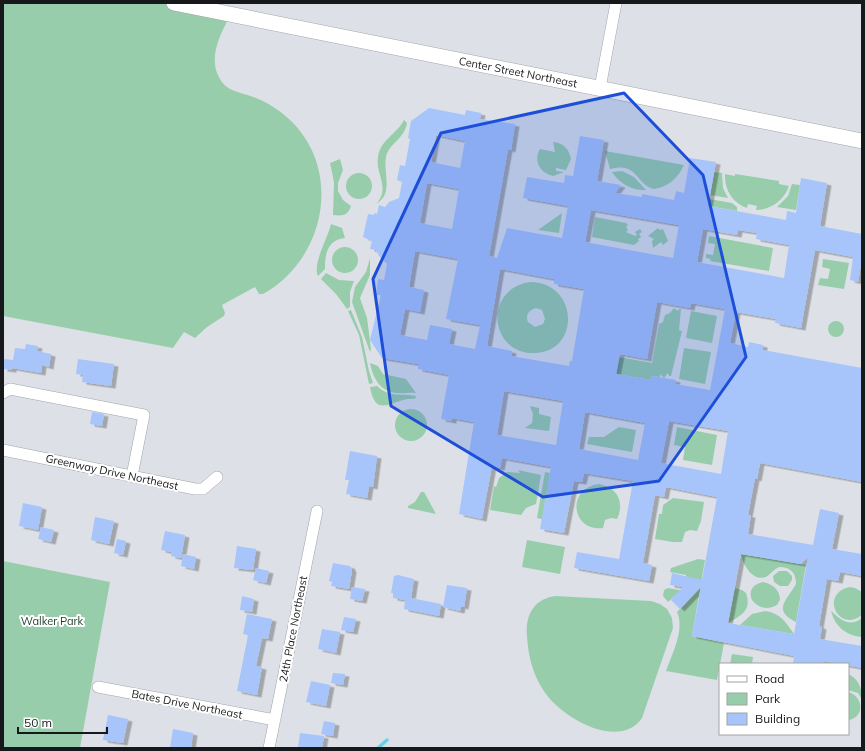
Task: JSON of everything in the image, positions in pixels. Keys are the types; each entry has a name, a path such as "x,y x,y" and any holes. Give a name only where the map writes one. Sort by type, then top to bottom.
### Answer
{"main road":[{"name":"Center Street Northeast","path":"174,3 232,8 600,88 862,141"}],"street":[{"path":"600,88 616,3"},
{"path":"3,393 10,389 144,415 132,476"},
{"name":"Greenway Drive Northeast","path":"3,450 195,489 203,489 217,477"},
{"name":"24th Place Northeast","path":"270,748 317,511"},
{"name":"Bates Drive Northeast","path":"98,687 275,720"}],"highlighted area":[{"path":"624,93 703,175 746,357 659,481 543,497 391,406 373,279 441,133"}],"green space":[{"path":"3,3 174,3 231,14 223,29 215,54 216,71 220,79 226,87 263,101 277,109 289,119 306,140 317,163 321,188 320,213 313,237 301,259 284,279 263,294 259,294 255,287 222,305 225,313 224,316 207,327 195,338 184,332 173,348 3,316"},
{"path":"404,120 407,123 403,134 390,148 386,157 385,163 387,183 385,195 376,204 382,192 382,181 378,163 379,151"},
{"path":"553,142 563,145 569,152 571,159 566,170 556,168 556,171 564,172 553,176 541,169 537,158 540,149 555,152"},
{"path":"605,151 684,165 676,178 664,186 654,189 648,187 636,174 626,168 619,167 610,169"},
{"path":"340,159 343,170 338,183 338,191 343,200 351,206 346,214 333,215 334,182 330,163"},
{"path":"622,171 634,177 646,190 626,186 618,180 612,172"},
{"path":"714,172 722,173 723,188 728,198 710,195"},
{"path":"359,173 368,177 372,186 368,195 359,199 350,195 346,186 350,177"},
{"path":"725,174 735,176 735,174 779,181 779,184 789,186 784,196 772,206 762,210 756,210 757,206 748,204 747,208 742,206 730,195 726,185"},
{"path":"792,184 800,185 796,210 777,207 788,196"},
{"path":"709,199 732,203 737,207 737,211 708,206"},
{"path":"562,213 559,233 538,230"},
{"path":"595,217 626,223 628,225 626,227 628,230 626,232 635,236 637,235 635,232 640,229 642,232 639,234 641,237 634,245 592,237"},
{"path":"331,224 342,228 345,238 334,242 328,249 325,269 318,276 317,265"},
{"path":"658,228 660,230 663,229 668,241 663,245 661,242 653,248 652,241 654,239 648,236"},
{"path":"709,236 773,248 769,271 710,261 711,259 706,258 706,254 713,255 715,244 708,243"},
{"path":"345,247 354,251 358,260 354,269 345,273 336,269 332,260 336,251"},
{"path":"370,258 370,275 360,298 367,318 371,349 370,352 352,302 355,287 366,272"},
{"path":"823,259 849,263 844,289 818,285 820,278 828,279 830,269 822,267"},
{"path":"326,273 339,280 354,281 350,292 350,307 347,309 336,294 321,279"},
{"path":"531,282 547,285 558,293 565,304 568,317 567,329 561,341 551,349 536,353 520,351 508,344 501,333 498,321 499,308 504,296 515,287","holes":["536,308 542,310 545,319 543,324 535,327 528,322 527,315 531,310"]},
{"path":"674,308 678,311 681,309 679,330 682,331 671,376 669,376 668,373 664,378 660,374 660,377 652,376 651,380 616,374 619,357 652,363 659,324 663,322 665,315 670,313"},
{"path":"351,310 362,337 373,383 369,384 359,335 348,311"},
{"path":"691,311 717,316 712,343 686,338"},
{"path":"836,321 842,323 844,329 842,335 836,337 830,335 828,329 830,323"},
{"path":"684,348 711,352 705,384 679,379"},
{"path":"370,363 378,366 383,374 406,379 416,393 397,393 386,390 375,379"},
{"path":"377,386 391,394 416,396 415,399 408,399 382,405 377,403 373,397 370,387"},
{"path":"530,406 539,408 539,414 551,417 549,431 525,428 532,423 533,414"},
{"path":"411,409 420,412 424,416 427,425 424,434 420,438 411,441 402,438 398,434 395,425 398,416 402,412"},
{"path":"619,427 636,430 632,452 587,444 589,437 604,437"},
{"path":"677,427 717,435 712,465 683,460 685,447 674,445"},
{"path":"518,470 541,475 536,504 526,508 521,515 490,510 494,486 496,487 499,478 507,472 520,473"},
{"path":"545,472 550,473 542,519 537,518"},
{"path":"599,484 611,488 618,496 620,501 617,519 611,518 605,520 603,528 592,527 584,523 579,517 577,509 577,501 581,493 588,487"},
{"path":"421,492 424,492 436,514 408,508 408,506 415,502"},
{"path":"673,498 704,502 701,521 697,531 690,530 685,532 682,542 655,539 659,514 662,514 663,505"},
{"path":"527,540 565,547 560,574 522,567"},
{"path":"741,554 806,565 796,622 788,618 783,609 786,599 796,584 792,571 787,568 779,567 766,577 756,577 752,575 746,567"},
{"path":"698,559 705,560 692,636 724,643 717,680 666,671 679,634 680,626 677,612 686,603 677,594 668,602 663,596 664,590 668,588 685,591 686,575 670,572 671,568"},
{"name":"Walker Park","path":"3,561 110,582 80,748 3,748"},
{"path":"779,571 787,571 792,576 792,580 788,586 780,586 774,582 773,576"},
{"path":"763,582 773,586 780,596 780,600 777,605 770,608 761,607 752,600 751,597 752,588 756,584"},
{"path":"850,587 862,592 862,615 853,619 846,619 839,616 835,610 834,604 835,597 841,591"},
{"path":"735,588 746,593 748,604 747,608 738,617 728,623"},
{"path":"555,596 651,601 660,604 667,609 672,618 673,628 642,718 632,727 619,731 605,731 590,727 562,710 550,699 542,688 533,669 528,649 527,628 529,615 536,604"},
{"path":"765,611 779,616 794,634 740,625 752,614"},
{"path":"831,611 841,619 849,622 857,621 862,618 862,637 851,635 842,630 835,622"},
{"path":"732,654 753,657 752,663 730,663"},
{"path":"849,674 855,678 859,684 862,700 858,693 849,690"},
{"path":"849,692 853,694 860,702 860,711 854,718 849,720"}],"building":[{"path":"429,108 465,115 466,110 481,113 480,119 515,124 511,150 508,149 489,256 497,258 507,228 562,238 568,206 523,198 527,177 564,183 565,175 573,176 580,136 604,140 597,181 621,185 615,193 642,197 642,194 674,200 676,191 684,193 690,158 716,162 708,206 786,220 787,211 796,213 801,178 827,183 820,226 862,234 862,259 858,282 850,280 853,257 815,250 801,328 775,323 776,319 736,312 730,343 748,347 749,342 763,345 763,350 862,368 862,482 760,463 757,479 755,478 748,515 751,515 748,534 813,545 820,509 839,513 832,549 862,554 862,576 840,572 838,581 827,579 819,626 822,627 820,639 862,646 862,668 849,666 849,663 824,661 823,663 793,663 794,656 692,636 701,587 680,609 671,600 683,587 670,585 672,573 702,580 717,497 666,487 664,497 655,495 643,563 652,565 649,581 574,568 577,552 619,559 633,481 584,473 582,482 574,481 564,533 540,529 551,467 502,458 500,468 492,466 482,519 459,514 474,422 452,418 452,421 441,419 449,375 418,369 418,364 382,358 370,340 381,295 376,295 378,279 384,280 387,264 379,256 376,250 370,249 372,241 363,237 368,214 377,214 379,205 385,207 389,202 399,198 402,182 397,180 400,165 405,166 410,139 408,138 411,121","holes":["436,135 465,141 460,168 431,162","427,183 459,189 452,229 420,223","591,210 679,225 673,258 585,242","703,229 737,235 738,230 757,233 756,239 789,245 784,278 697,262","415,251 458,259 446,319 480,325 475,349 449,344 452,329 430,325 427,340 400,335 405,309 420,312 424,290 409,287","500,269 554,279 554,284 584,289 572,361 570,361 569,366 511,356 512,351 487,346","657,302 690,308 691,303 725,309 710,390 675,384 676,380 652,376 651,380 616,374 620,354 647,359","504,391 563,401 556,445 497,435","585,412 645,423 638,460 579,449","669,421 728,431 721,474 661,463","741,554 801,564 808,557 794,634 728,623"]},
{"path":"26,344 38,346 37,351 51,354 49,367 42,365 41,373 12,368 12,370 3,369 3,359 13,360 15,348 25,349"},
{"path":"78,359 114,364 111,386 82,382 83,375 76,374"},
{"path":"92,412 104,414 102,426 90,424"},
{"path":"350,451 377,456 373,487 369,486 367,498 346,494 349,480 345,480"},
{"path":"23,503 42,507 38,530 19,526"},
{"path":"95,517 114,521 109,544 91,540"},
{"path":"41,527 54,530 51,542 38,539"},
{"path":"165,531 185,535 181,558 171,556 172,552 161,550"},
{"path":"117,539 126,541 123,555 114,553"},
{"path":"237,546 256,549 253,570 234,568"},
{"path":"183,554 196,557 194,569 181,566"},
{"path":"333,563 350,566 352,570 349,589 331,586 332,582 329,581"},
{"path":"256,568 269,571 266,583 253,580"},
{"path":"398,575 414,579 411,598 441,604 439,616 404,609 405,600 393,598 393,593 391,593 394,576"},
{"path":"447,585 467,588 464,607 461,606 460,611 443,607"},
{"path":"352,587 365,589 362,601 350,599"},
{"path":"242,596 254,599 252,612 240,610"},
{"path":"247,614 272,619 268,639 262,638 256,666 262,667 257,695 237,691 248,635 243,634"},
{"path":"344,617 356,619 353,632 341,630"},
{"path":"322,629 340,632 336,653 318,649"},
{"path":"333,673 345,674 343,685 331,683"},
{"path":"311,681 330,685 326,706 306,702"},
{"path":"108,715 128,719 123,743 103,740"},
{"path":"324,721 335,723 333,736 321,734"},
{"path":"173,729 193,733 191,748 170,748"},
{"path":"300,733 324,736 322,748 298,748"}],"waterway":[{"path":"378,748 387,740"}]}
